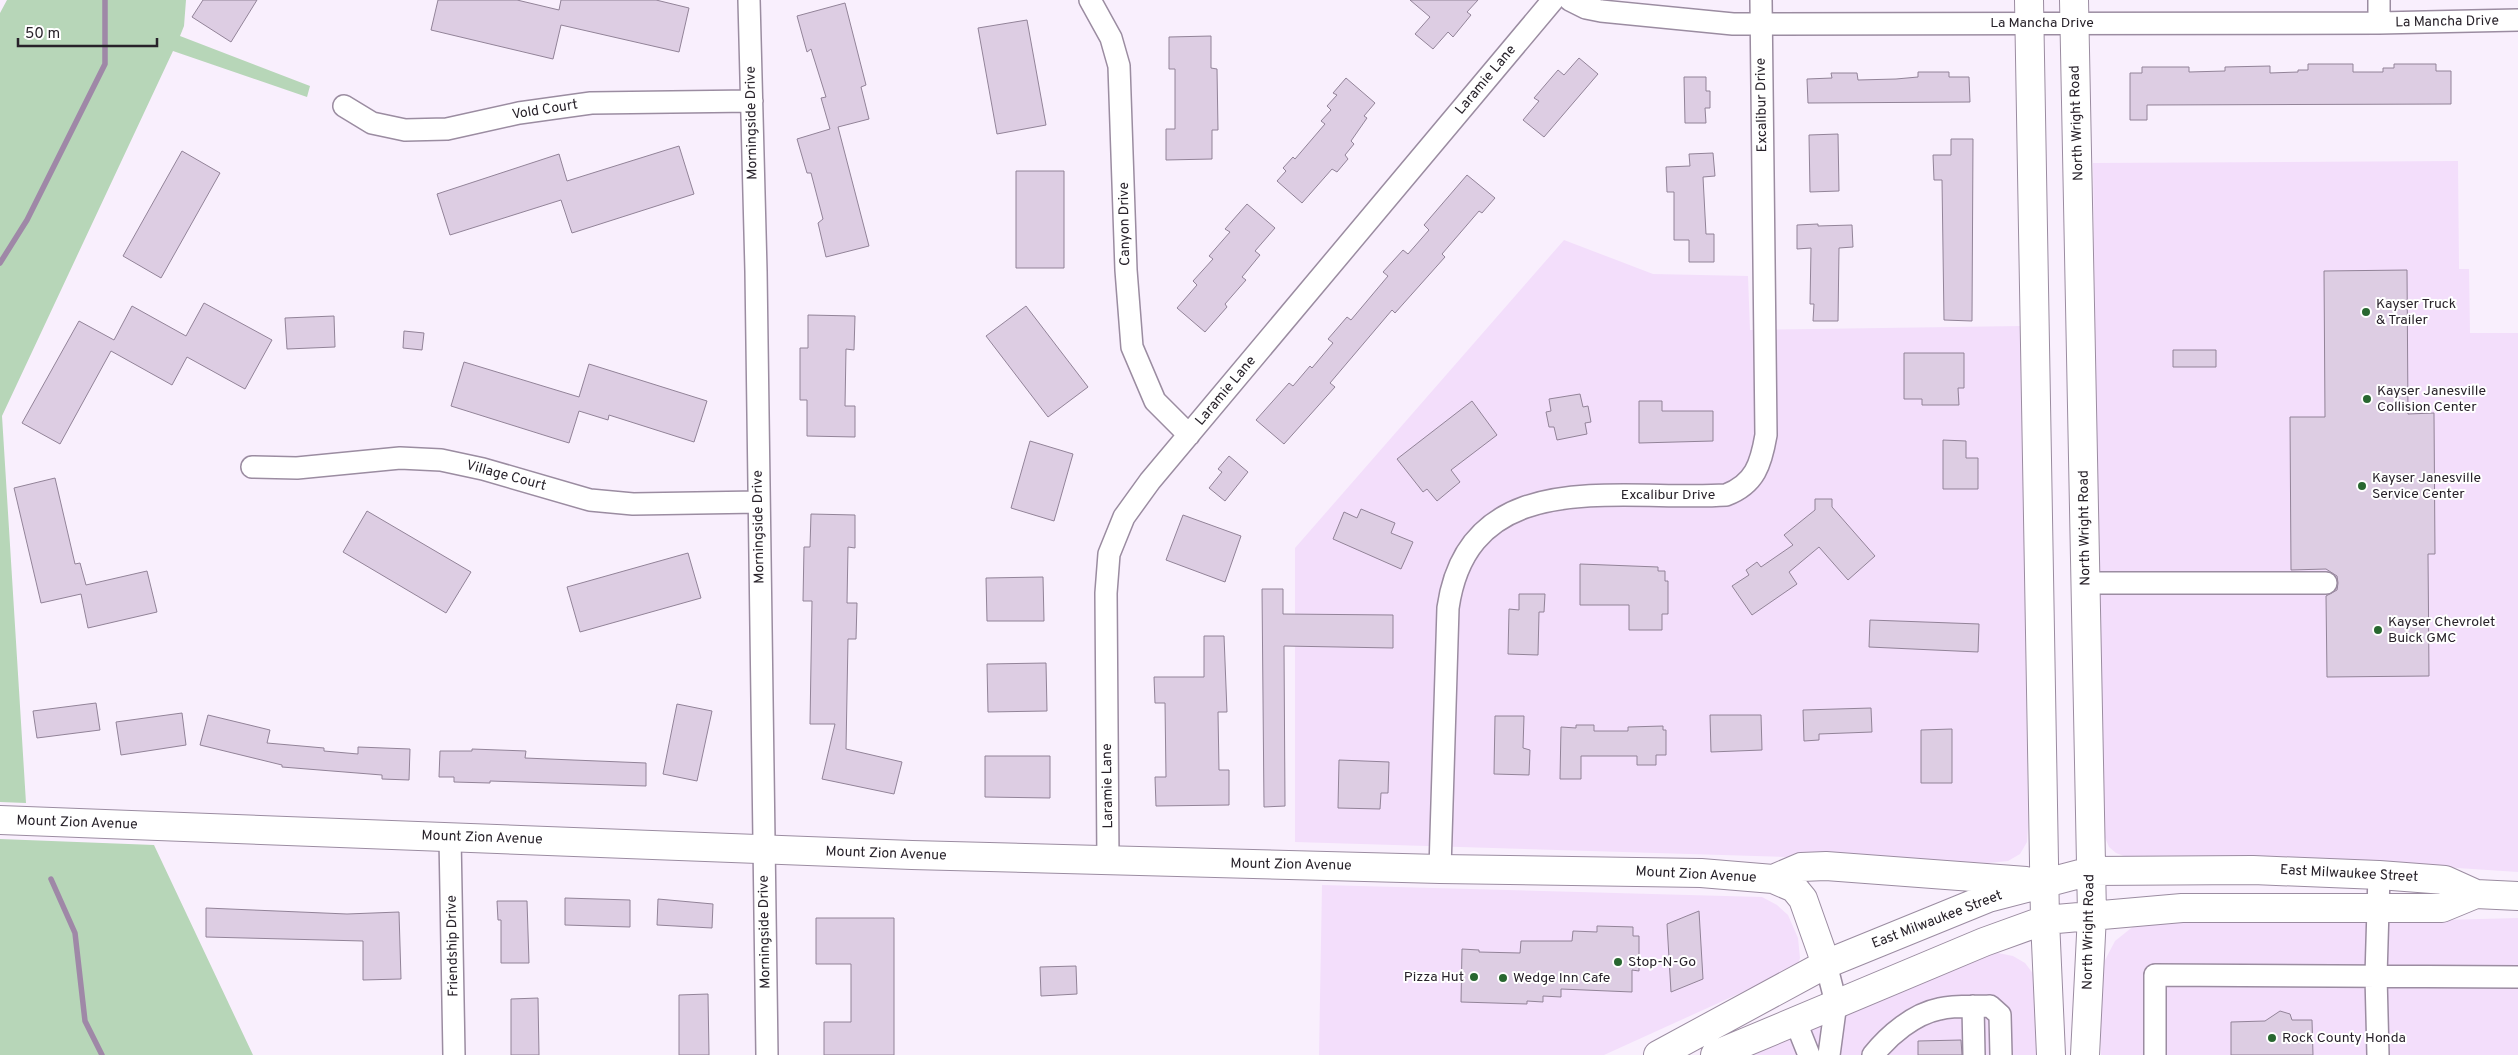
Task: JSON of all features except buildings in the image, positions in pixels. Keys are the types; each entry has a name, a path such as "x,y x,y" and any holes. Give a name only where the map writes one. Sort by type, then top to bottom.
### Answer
{"main road":[{"path":"2029,11 2045,920 2051,1055"},
{"name":"North Wright Road","path":"2074,11 2092,916 2086,1055"},
{"name":"Mount Zion Avenue","path":"0,820 764,850 1108,861 1701,873 1772,879 1794,888 1803,899 1826,964"},
{"name":"Mount Zion Avenue","path":"1772,879 1801,867 1826,866 2045,883"},
{"name":"East Milwaukee Street","path":"1658,1055 1826,964 1988,898 2091,871 2253,870 2380,875 2444,880 2476,894 2518,896"},
{"name":"East Milwaukee Street","path":"1715,1055 1984,942 2045,920 2182,908 2442,908 2476,894"}],"street":[{"name":"Morningside Drive","path":"749,0 767,1055"},
{"name":"Canyon Drive","path":"1090,0 1111,38 1119,66 1126,270 1132,347 1155,400 1189,435"},
{"name":"Laramie Lane","path":"1108,861 1106,593 1109,554 1124,517 1150,481 1553,0"},
{"name":"La Mancha Drive","path":"1570,0 1586,8 1601,11 1712,23 1761,24 2029,11 2074,11 2379,23 2518,20"},
{"name":"Excalibur Drive","path":"1440,869 1448,608 1452,582 1458,566 1471,548 1490,527 1500,520 1543,500 1583,496 1726,495 1741,489 1750,480 1759,466 1766,435 1761,0"},
{"path":"2379,0 2379,23"},
{"name":"Vold Court","path":"344,106 372,123 405,130 447,129 519,113 591,103 752,101"},
{"name":"Village Court","path":"252,467 297,468 400,458 441,460 483,469 590,500 633,504 759,502"},
{"path":"2086,583 2326,583"},
{"name":"Friendship Drive","path":"450,837 454,1055"},
{"path":"2378,1055 2376,976 2377,907 2380,875"},
{"path":"1826,964 1836,1003 1829,1055"},
{"path":"2155,1055 2155,975 2518,977"},
{"path":"1962,1055 1974,1006"},
{"path":"1974,1006 1974,1055"},
{"path":"1974,1006 1987,1055"},
{"path":"1874,1055 1890,1035 1921,1017 1939,1009 1974,1006 1995,1008 2000,1014 2001,1055"},
{"path":"1795,1020 1809,1055"}],"shaded area":[{"path":"2458,161 2459,269 2469,269 2470,333 2518,333 2518,872 2291,857 2141,857 2124,856 2116,853 2109,847 2101,828 2093,163"},
{"path":"1564,240 1653,274 1748,276 1750,330 2021,326 2028,825 2027,842 2020,854 2008,861 1988,863 1295,842 1295,548"},
{"path":"1322,885 1762,897 1777,905 1788,915 1798,938 1800,958 1798,964 1791,970 1604,1055 1319,1055"},
{"path":"2518,918 2518,1055 2101,1055 2099,984 2103,964 2115,941 2135,925 2159,921 2405,921"},
{"path":"1998,953 2013,956 2025,963 2035,976 2038,1055 1741,1055 1984,954"}],"green space":[{"path":"7,0 186,0 184,26 180,36 310,86 307,97 173,51 2,416 26,803 0,802 0,13"},
{"path":"0,839 154,845 253,1055 0,1055"}],"waterway":[{"path":"0,263 27,220 105,64 105,0"},
{"path":"51,879 75,933 85,1021 102,1055"}],"place":[{"name":"Kayser Truck & Trailer","path":"2366,312"},
{"name":"Kayser Janesville Collision Center","path":"2367,399"},
{"name":"Kayser Janesville Service Center","path":"2362,486"},
{"name":"Kayser Chevrolet Buick GMC","path":"2378,630"},
{"name":"Stop-N-Go","path":"1618,962"},
{"name":"Pizza Hut","path":"1474,977"},
{"name":"Wedge Inn Cafe","path":"1503,978"},
{"name":"Rock County Honda","path":"2272,1038"}]}
